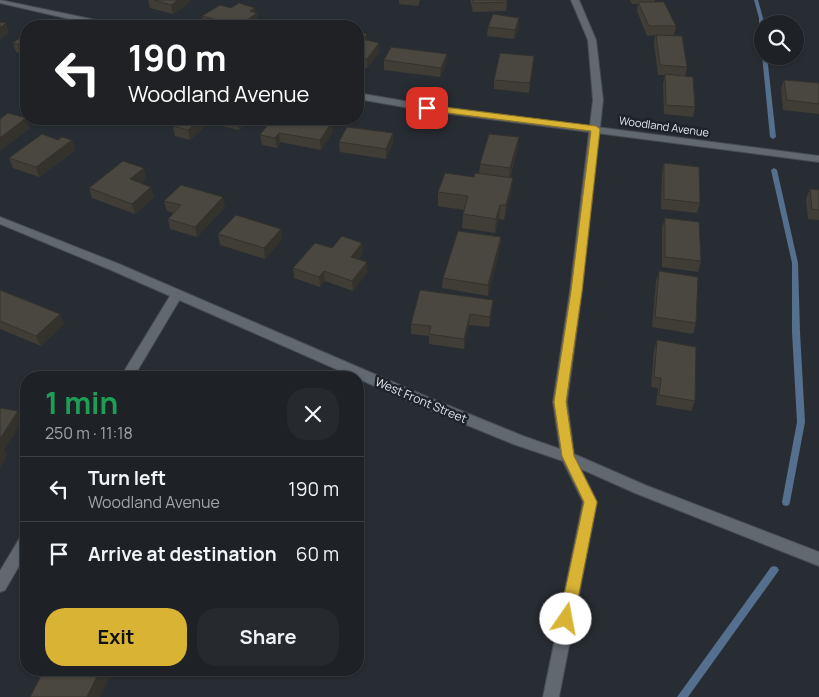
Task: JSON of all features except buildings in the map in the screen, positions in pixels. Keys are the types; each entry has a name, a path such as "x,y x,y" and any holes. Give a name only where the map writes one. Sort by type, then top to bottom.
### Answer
{"street":[{"path":"0,1 84,20"},
{"path":"551,697 590,502 568,456 560,402 576,291 598,100 592,40 577,1"},
{"name":"Woodland Avenue","path":"364,97 427,108 819,159"},
{"name":"West Front Street","path":"0,220 354,371"},
{"path":"130,371 177,294"},
{"name":"West Front Street","path":"364,375 518,440 568,456 640,489 819,559"},
{"path":"0,585 6,564 20,548"}],"waterway":[{"path":"756,0 760,15"},
{"path":"765,65 773,137"},
{"path":"774,170 795,263 796,332 801,422 786,502"},
{"path":"682,697 774,570"}],"route":[{"path":"427,108 596,129 560,402 568,456 590,502 566,619"}]}
